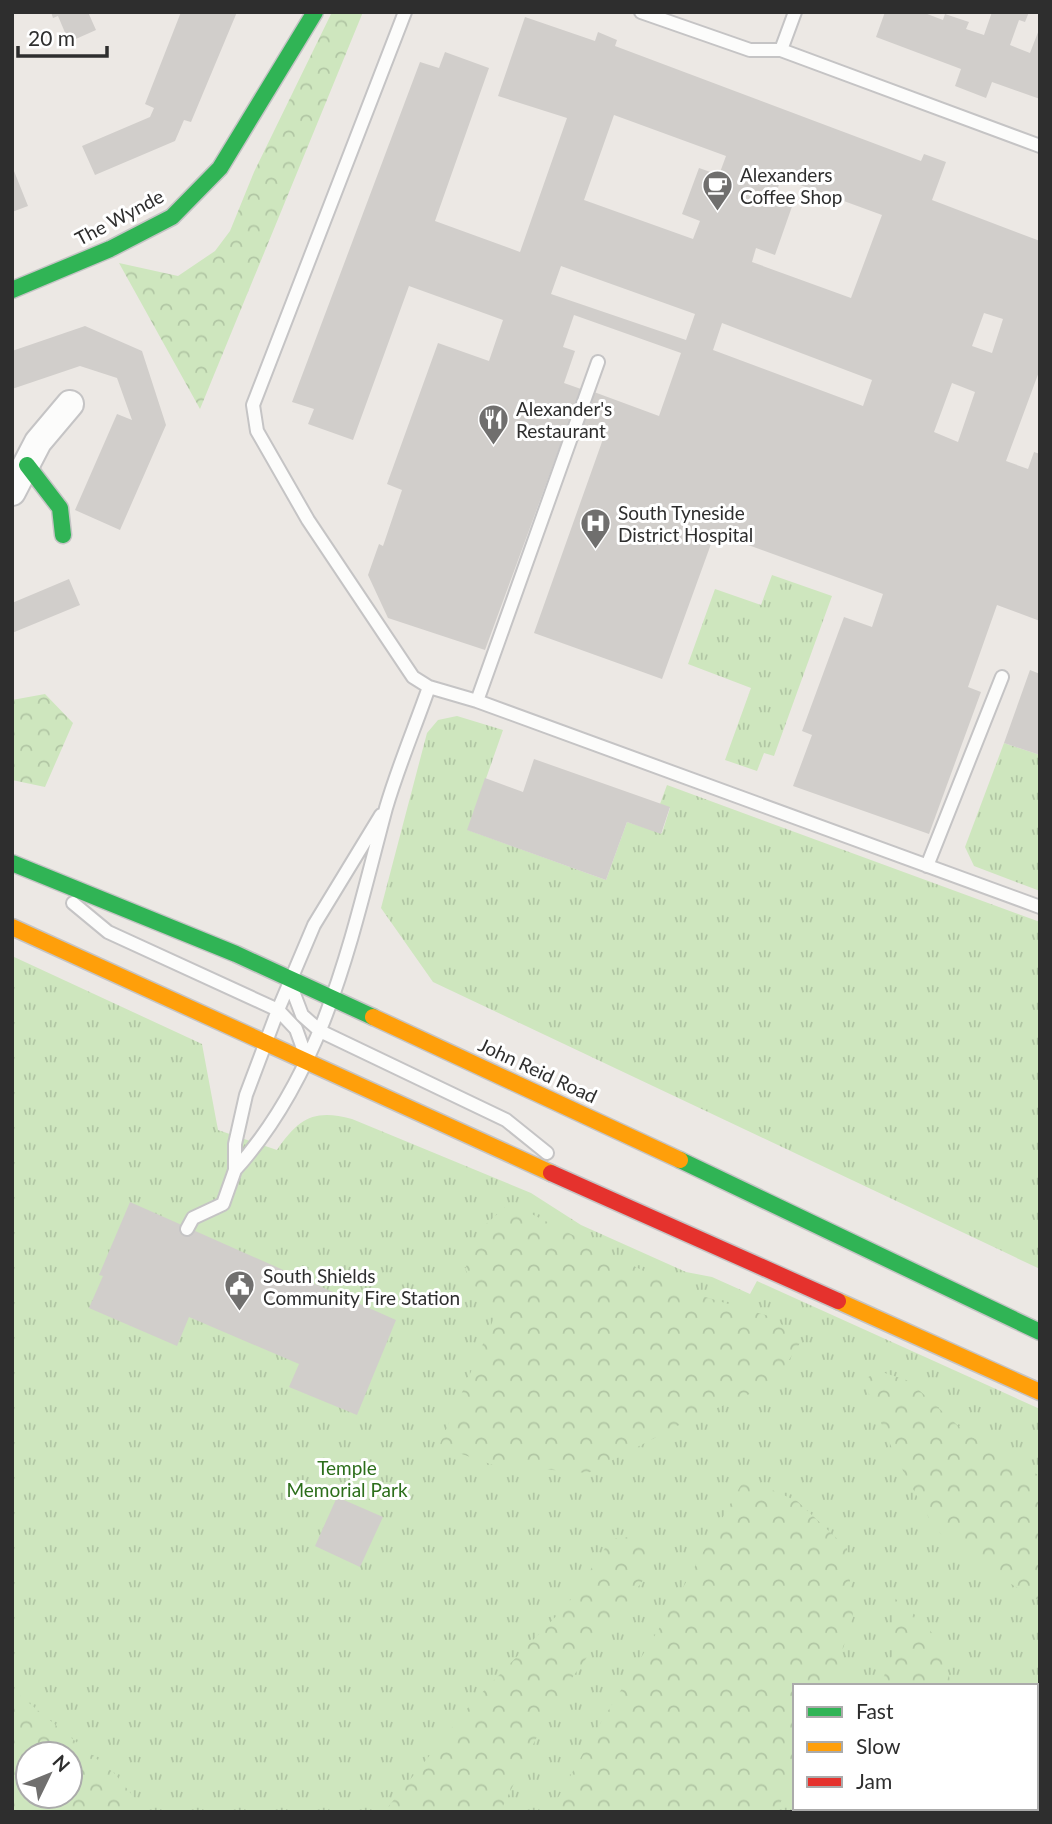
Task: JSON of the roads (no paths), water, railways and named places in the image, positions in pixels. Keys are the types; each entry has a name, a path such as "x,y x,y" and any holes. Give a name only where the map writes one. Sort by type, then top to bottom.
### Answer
{"main road":[{"name":"The Wynde","path":"12,290 110,249 172,217 220,168 315,12"},
{"path":"27,465 60,508 63,535"},
{"name":"John Reid Road","path":"12,863 291,979 614,1128 1040,1332"},
{"path":"12,927 264,1044 1040,1392"}],"street":[{"path":"12,492 38,442 70,404"}],"lane":[{"path":"405,12 253,405 257,431 308,520 413,677 429,687 477,701 1040,907"},
{"path":"641,12 750,50 781,50 1040,146"},
{"path":"781,50 794,12"},
{"path":"477,701 598,362"},
{"path":"927,866 1002,677"},
{"path":"235,1170 264,1138 320,1031 333,999 363,904 387,806 429,687"},
{"path":"187,1229 193,1218 223,1205 235,1170 234,1144 246,1094 264,1044 314,925 387,806"},
{"path":"35,873 108,932 278,1010 296,1029 305,1052 304,1062"},
{"path":"291,979 295,1004 302,1015 320,1031 506,1120 591,1190"}],"place":[{"name":"Alexanders Coffee Shop","path":"717,212"},
{"name":"Alexander's Restaurant","path":"493,446"},
{"name":"South Tyneside District Hospital","path":"595,550"},
{"name":"South Shields Community Fire Station","path":"240,1313"}],"park label":[{"name":"Temple Memorial Park","path":"347,1478"}]}
